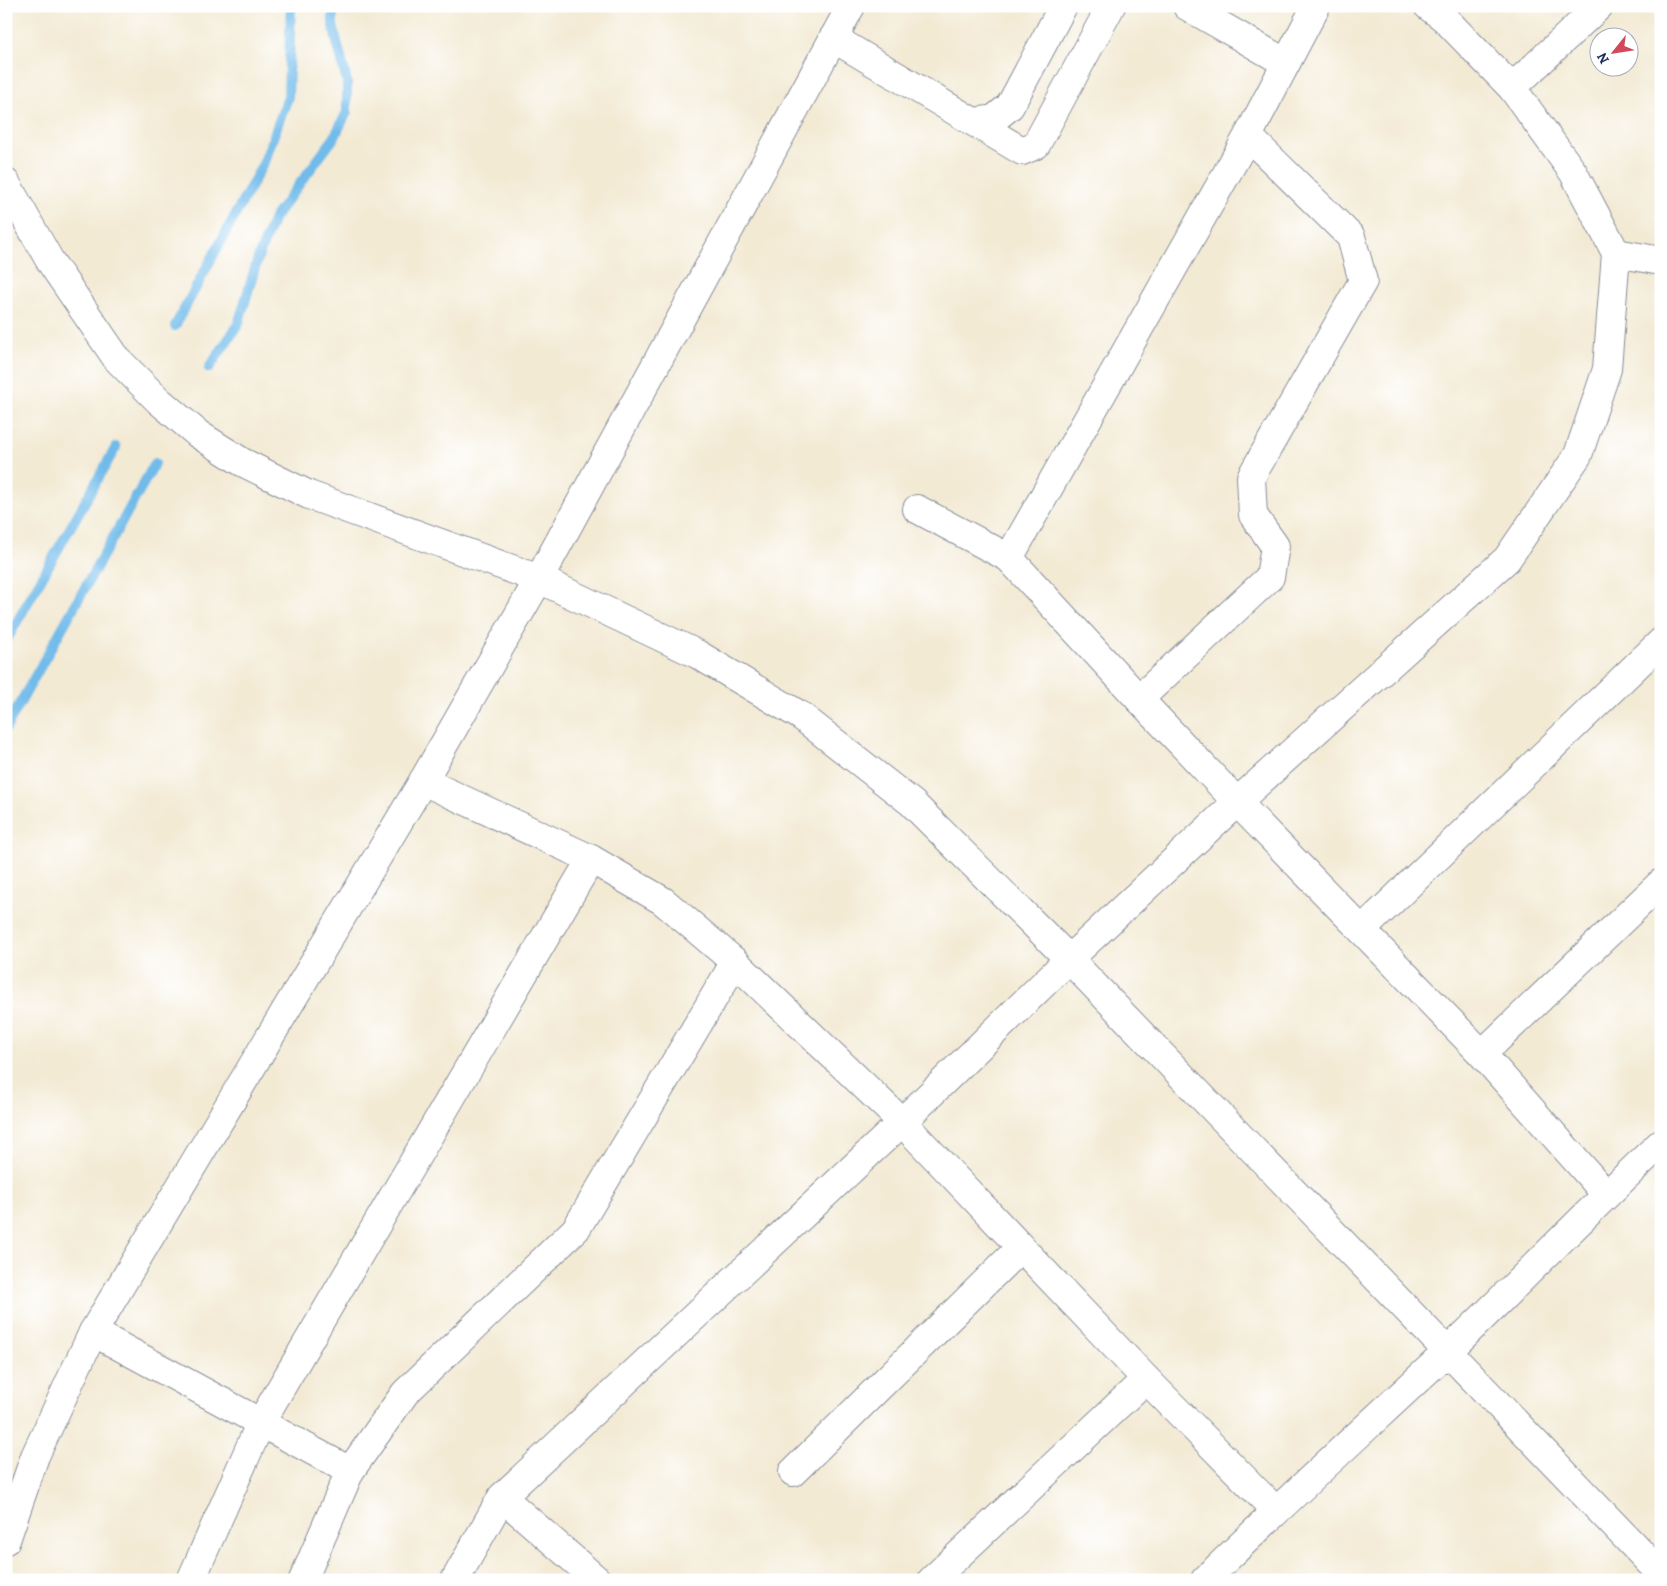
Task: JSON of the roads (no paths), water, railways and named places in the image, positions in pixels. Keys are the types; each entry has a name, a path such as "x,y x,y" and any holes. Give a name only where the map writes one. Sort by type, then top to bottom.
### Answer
{"street":[{"path":"6,1540 35,1456 93,1332 423,781 539,579 851,6"},
{"path":"974,122 994,119 1010,106 1063,6"},
{"path":"833,38 1022,151 1036,145 1112,6"},
{"path":"1187,6 1286,63"},
{"path":"1009,558 1248,136 1316,6"},
{"path":"455,1580 502,1497 902,1122 1069,959 1236,802 1507,559 1578,455 1607,369 1616,253 1573,172 1512,88 1444,18 1428,6"},
{"path":"1512,88 1599,6"},
{"path":"1139,700 1270,577 1275,546 1253,515 1251,477 1363,281 1351,237 1248,136"},
{"path":"6,183 50,261 117,359 158,400 198,434 242,462 309,495 539,579 697,654 801,716 912,802 1069,959 1661,1574"},
{"path":"1616,253 1661,261"},
{"path":"917,509 1009,558 1139,700 1236,802 1482,1054 1606,1194"},
{"path":"1362,930 1661,642"},
{"path":"423,781 591,859 663,901 735,962 902,1122 1020,1248 1276,1511"},
{"path":"191,1580 261,1422 591,859"},
{"path":"1482,1054 1661,883"},
{"path":"303,1580 350,1471 405,1393 576,1229 735,962"},
{"path":"1204,1580 1447,1351 1606,1194 1661,1143"},
{"path":"793,1472 1020,1248"},
{"path":"93,1332 350,1471"},
{"path":"932,1580 1146,1379"},
{"path":"502,1497 596,1580"}],"waterway":[{"path":"175,326 264,162 288,97 291,6"},
{"path":"209,368 238,325 258,258 274,218 334,138 347,112 347,82 333,26 333,6"},
{"path":"6,641 116,447"},
{"path":"6,728 155,463"}]}
